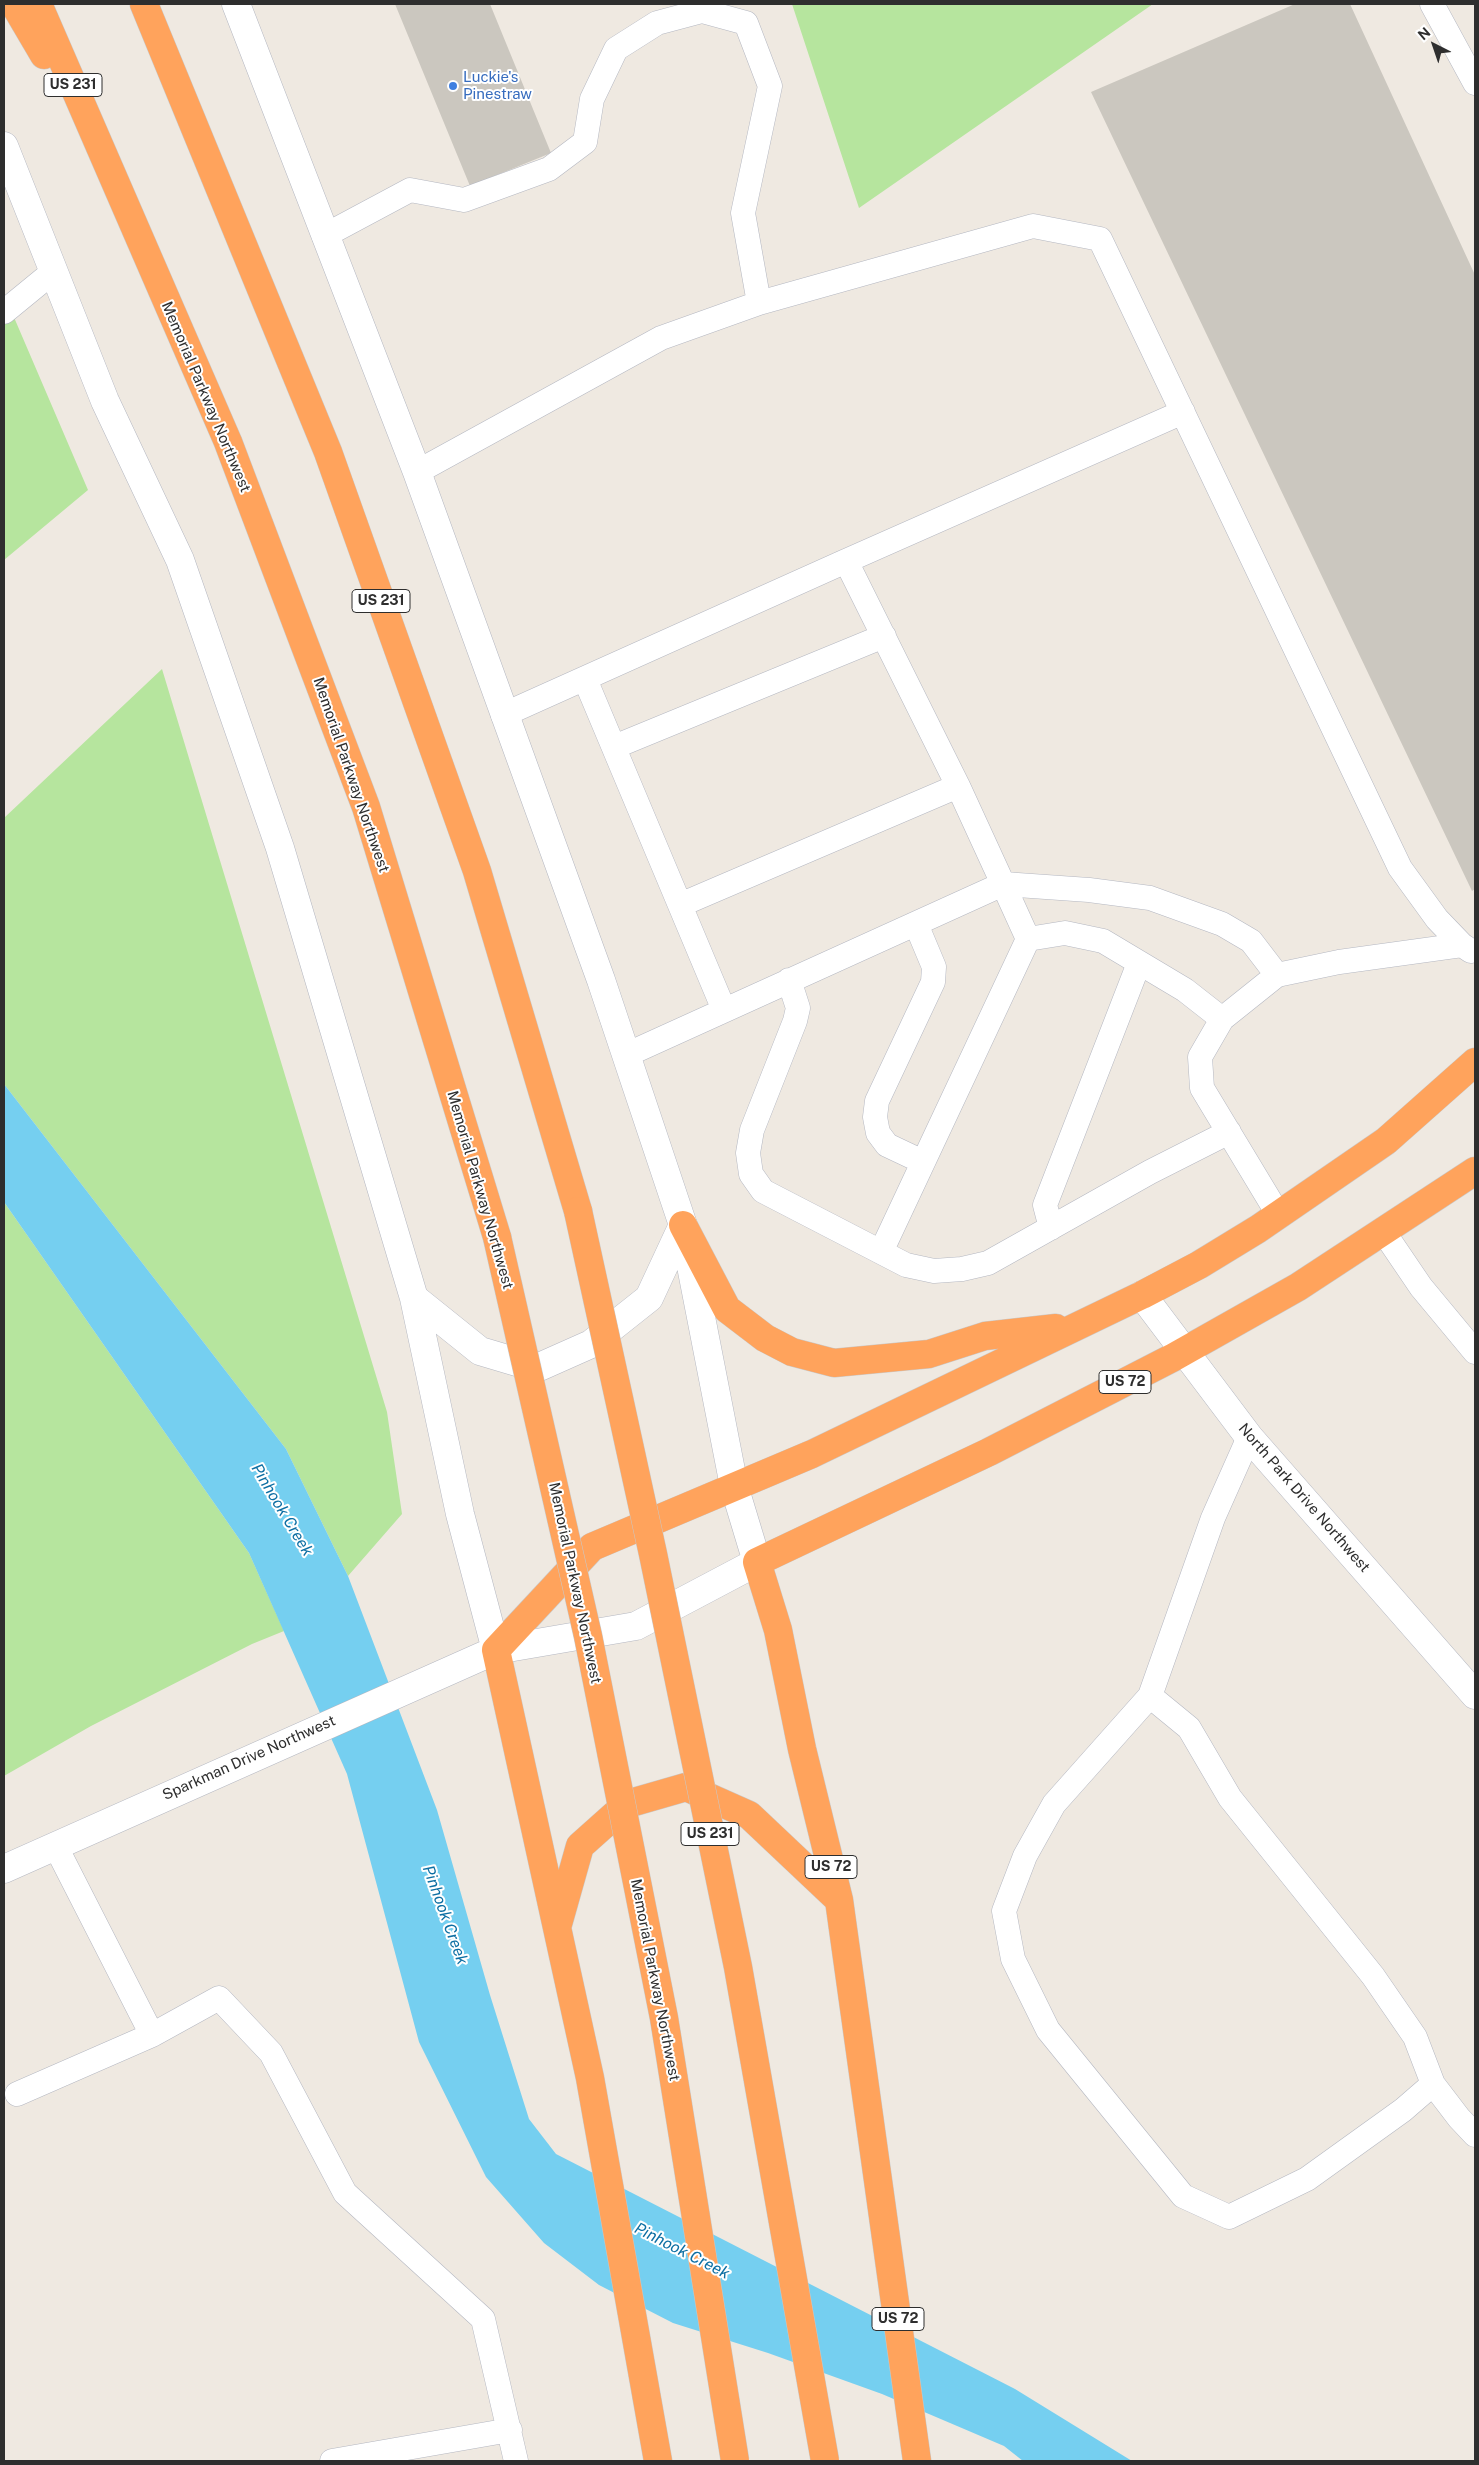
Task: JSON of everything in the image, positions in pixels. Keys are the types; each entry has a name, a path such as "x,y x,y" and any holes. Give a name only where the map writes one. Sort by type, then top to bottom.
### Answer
{"highway":[{"path":"14,4 108,167"},
{"name":"Memorial Parkway Northwest","path":"38,4 228,442 366,807 497,1237 588,1636 664,2018 734,2461"},
{"name":"US 231","path":"144,4 331,461 477,871 578,1211 653,1554 738,1967 825,2461"},
{"name":"Sparkman Drive Northwest","path":"496,1650 592,1547 812,1454 1142,1295 1198,1265 1258,1229 1386,1141 1475,1062"},
{"name":"US 72","path":"917,2461 839,1900 802,1748 778,1630 757,1562 989,1452 1185,1351 1298,1288 1475,1171"},
{"path":"684,1226 727,1310 765,1338 785,1349 834,1363 928,1354 985,1336 1080,1325"},
{"path":"496,1650 590,2078 658,2461"},
{"path":"557,1928 580,1846 626,1804 686,1787 749,1815 839,1900"}],"main road":[{"path":"236,4 324,236 417,472 626,1055 684,1226 734,1486 757,1562"},
{"path":"4,146 105,401 180,560 280,848 414,1298 460,1514 496,1650"},
{"path":"414,1298 480,1351 537,1368 590,1344 649,1298 684,1226"},
{"name":"North Park Drive Northwest","path":"1142,1295 1249,1437 1475,1695"},
{"name":"Sparkman Drive Northwest","path":"7,1865 496,1650 636,1626 757,1562"}],"lane":[{"path":"1432,4 1475,84"},
{"path":"324,236 410,190 464,200 548,169 585,142 592,98 616,49 657,23 702,11 746,23 770,86 742,213 759,303"},
{"path":"417,472 661,338 759,303 1033,226 1100,239 1400,868 1436,919 1469,950"},
{"path":"4,312 54,271"},
{"path":"504,714 1183,412"},
{"path":"846,561 958,786 1028,939 881,1252"},
{"path":"614,747 884,636"},
{"path":"585,679 724,1010"},
{"path":"680,905 958,786"},
{"path":"626,1055 1003,884 1089,890 1150,898 1222,924 1251,941 1276,975"},
{"path":"916,924 934,967 933,982 877,1101 875,1118 878,1133 888,1144 923,1162"},
{"path":"1028,939 1065,933 1103,941 1185,990 1222,1020"},
{"path":"1278,1214 1202,1088 1200,1057 1222,1020 1276,975 1340,962 1469,950"},
{"path":"1051,1228 1044,1205 1138,962"},
{"path":"788,980 798,1008 795,1021 752,1130 748,1153 751,1174 763,1192 906,1265 934,1271 962,1269 988,1263 1229,1132"},
{"path":"1383,1231 1421,1287 1475,1352"},
{"path":"1249,1437 1213,1518 1150,1696 1054,1804 1025,1856 1004,1911 1013,1959 1048,2030 1183,2196 1229,2217 1306,2179 1403,2110 1433,2084"},
{"path":"1150,1696 1189,1728 1230,1798 1373,1976 1415,2037 1433,2084 1459,2118 1475,2135"},
{"path":"55,1845 152,2035"},
{"path":"17,2094 152,2035 219,1998 270,2053 346,2193 483,2319 516,2461"},
{"path":"332,2461 510,2430"}],"green space":[{"path":"792,4 1153,4 859,208"},
{"path":"4,294 88,490 4,560"},
{"path":"162,669 387,1412 402,1514 348,1576 286,1449 4,1084 4,818"},
{"path":"4,1202 249,1553 284,1631 252,1644 91,1726 4,1776"}],"water":[{"name":"Pinhook Creek","path":"4,1084 286,1449 348,1576 437,1810 490,1995 529,2119 556,2154 1015,2389 1132,2461 1023,2461 1004,2446 882,2394 768,2353 673,2323 599,2285 544,2243 486,2177 419,2042 347,1774 249,1553 4,1202"}],"building":[{"path":"395,4 490,4 551,153 470,186"},
{"path":"1295,4 1350,4 1475,275 1475,889 1472,891 1091,92"}],"place":[{"name":"Luckie's Pinestraw","path":"453,86"}]}
